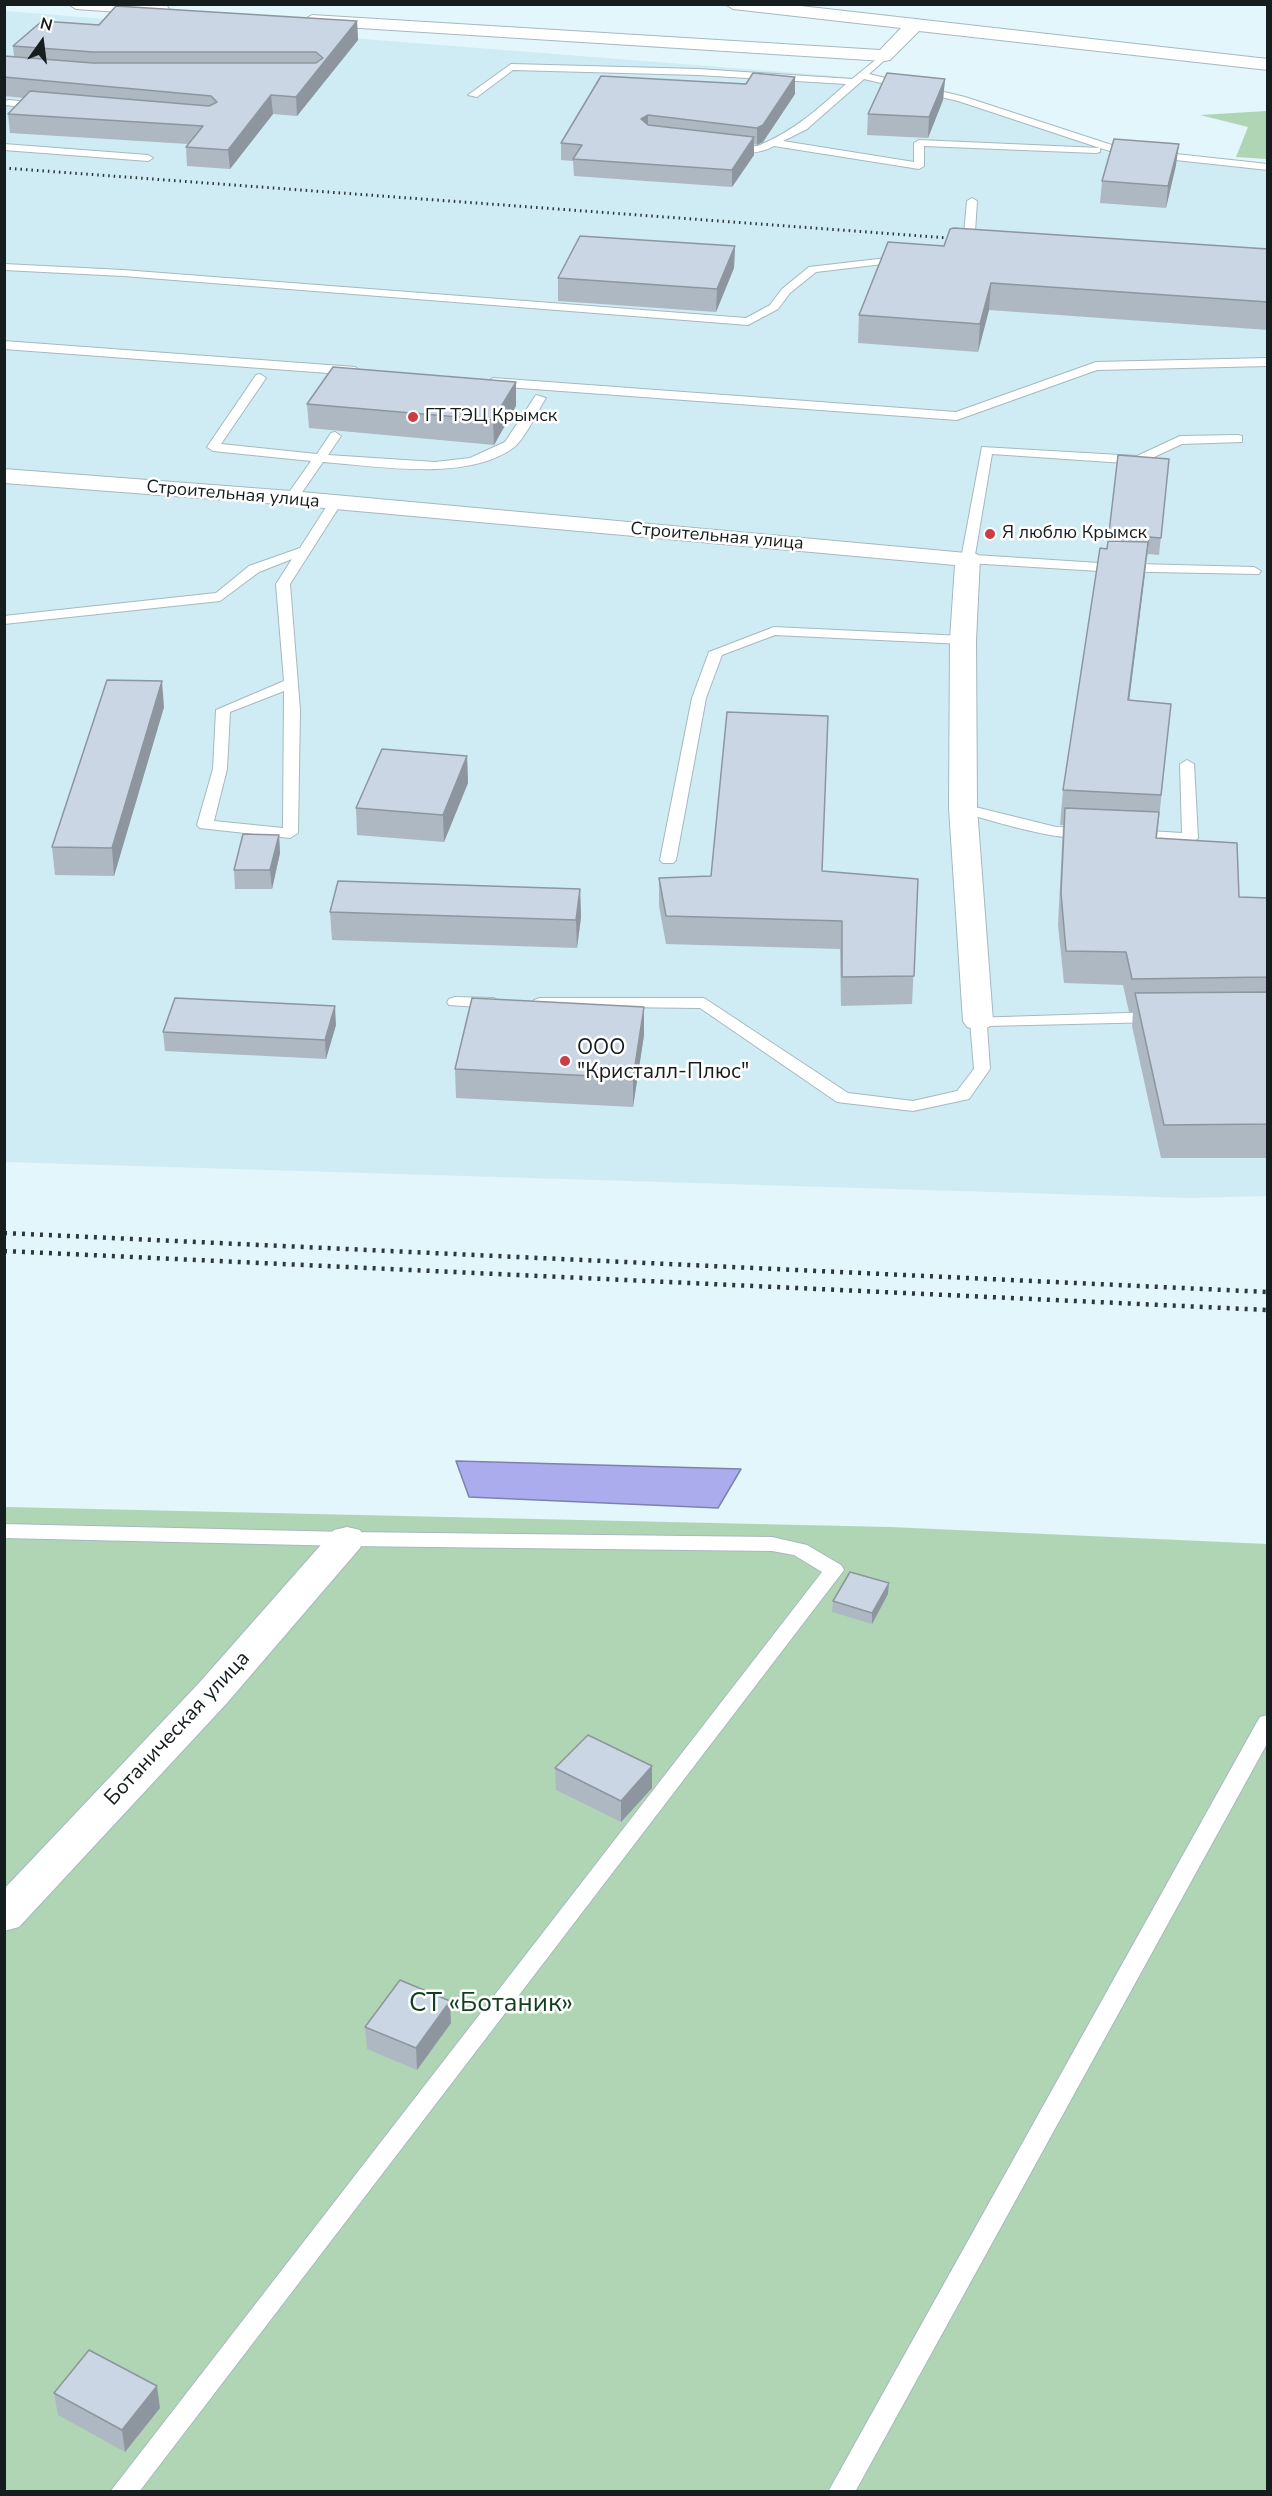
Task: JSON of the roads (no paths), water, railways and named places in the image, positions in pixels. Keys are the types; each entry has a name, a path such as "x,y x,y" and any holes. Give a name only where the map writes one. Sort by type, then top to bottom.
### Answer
{"street":[{"path":"76,4 174,11"},
{"path":"733,4 1268,65"},
{"path":"292,19 884,56 914,26"},
{"name":"Строительная улица","path":"4,476 291,498 335,504 968,559"},
{"path":"968,559 963,640 963,808 978,1022"},
{"name":"Ботаническая улица","path":"4,1916 213,1693 347,1539"}],"lane":[{"path":"715,145 759,150 773,143 803,127 884,56"},
{"path":"472,95 512,67 859,79 961,99 1110,148 1268,167"},
{"path":"6,104 57,107"},
{"path":"773,143 920,166 919,143 1104,150 1110,148"},
{"path":"4,147 147,158"},
{"path":"945,251 968,247 972,201"},
{"path":"4,267 123,273 748,322 774,307 786,291 813,268 911,258"},
{"path":"4,345 374,373"},
{"path":"481,381 957,416 1096,366 1268,362"},
{"path":"260,378 213,447 320,458 435,466 473,461 510,446 540,398"},
{"path":"291,498 335,436"},
{"path":"1238,439 1180,441 1139,460 986,450 968,559 1100,567 1254,571"},
{"path":"291,683 224,710 220,769 205,825 290,833 291,683 284,584 335,504"},
{"path":"4,620 220,597 254,569 303,551"},
{"path":"668,860 699,699 716,652 774,631 963,640"},
{"path":"963,808 1056,832 1190,838 1186,764"},
{"path":"455,1002 705,1003 843,1098 913,1106 963,1095 982,1069 978,1022 1170,1017"},
{"path":"4,1531 347,1539 772,1544 800,1550 834,1570 123,2492"},
{"path":"841,2492 1268,1722"}],"water":[{"path":"456,1461 741,1469 718,1508 469,1497"}],"railway":[{"path":"4,168 962,239"},
{"path":"4,1233 1268,1292"},
{"path":"4,1251 1268,1310"}],"place":[{"name":"ГТ ТЭЦ Крымск","path":"413,417"},
{"name":"Я люблю Крымск","path":"990,534"},
{"name":"ООО \"Кристалл-Плюс\"","path":"565,1061"}],"park label":[{"name":"СТ «Ботаник»","path":"491,2005"}]}
